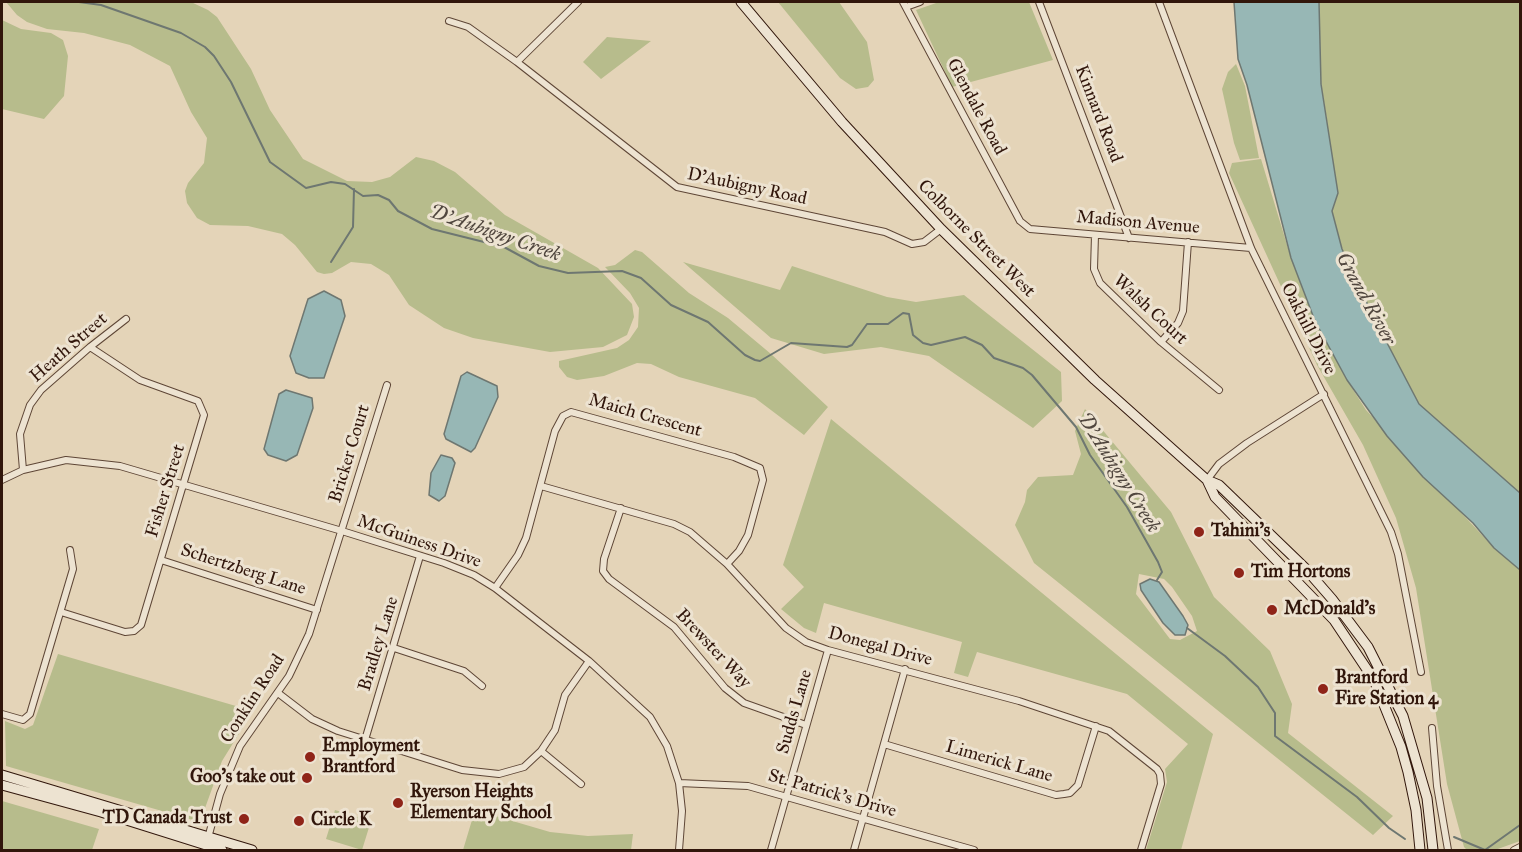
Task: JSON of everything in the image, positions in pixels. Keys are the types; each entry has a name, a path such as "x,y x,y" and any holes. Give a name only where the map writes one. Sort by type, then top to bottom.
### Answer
{"main road":[{"name":"Colborne Street West","path":"741,2 842,122 940,230 1095,380 1207,480 1219,485 1305,568 1368,647 1388,682 1413,748 1427,798 1433,850"},
{"name":"Colborne Street West","path":"1207,480 1215,497 1334,620 1374,680 1401,747 1408,772 1416,810 1420,850"},
{"path":"2,775 206,845 252,850"},
{"path":"2,784 222,850"}],"street":[{"path":"517,62 578,2"},
{"path":"905,4 920,2"},
{"name":"Kinnard Road","path":"1039,2 1129,238"},
{"name":"Oakhill Drive","path":"1159,2 1251,248 1390,532 1398,554 1421,672"},
{"name":"Glendale Road","path":"905,4 1024,225"},
{"name":"D'Aubigny Road","path":"449,21 468,27 517,62 677,187 885,232 912,244 924,242 940,230"},
{"name":"Madison Avenue","path":"1024,225 1030,229 1251,248"},
{"name":"Walsh Court","path":"1095,235 1094,270 1100,283 1161,342 1219,390"},
{"path":"1161,342 1178,323 1183,310 1188,242"},
{"name":"Heath Street","path":"23,470 20,434 30,405 41,390 126,319"},
{"name":"Fisher Street","path":"61,612 125,632 134,631 141,625 204,415 202,405 193,398 140,380 90,347"},
{"name":"Bricker Court","path":"342,531 387,385"},
{"path":"1207,480 1219,464 1247,443 1324,394"},
{"name":"Maich Crescent","path":"495,588 518,555 526,538 558,422 571,412 750,462 760,468 764,480 748,535 739,551 727,564"},
{"name":"McGuiness Drive","path":"2,480 23,470 49,463 84,460 120,466 342,531 463,570 495,588 589,661 650,717 667,746 679,783 682,811 679,850"},
{"name":"Donegal Drive","path":"541,486 674,524 702,541 727,564 786,628 800,639 828,650 905,669 1096,726 1114,734 1157,769 1160,774 1161,784 1141,850"},
{"name":"Brewster Way","path":"621,508 604,559 603,571 609,579 675,627 725,688 744,703 806,725"},
{"name":"Conklin Road","path":"206,845 220,794 240,746 298,661 342,531"},
{"path":"2,714 23,720 30,714 73,569 69,550"},
{"name":"Bradley Lane","path":"365,740 420,556"},
{"name":"Schertzberg Lane","path":"161,560 317,610"},
{"path":"394,648 464,670 483,686"},
{"name":"Sudds Lane","path":"771,850 828,650"},
{"path":"278,693 318,722 365,740 462,770 487,774 524,767 541,751 555,730 565,695 589,661"},
{"path":"854,850 905,669"},
{"name":"Limerick Lane","path":"884,744 1056,795 1070,793 1078,785 1096,726"},
{"path":"1432,728 1437,786 1448,850"},
{"path":"541,751 580,784"},
{"name":"St. Patrick's Drive","path":"679,783 734,784 788,796 974,850"},
{"path":"1514,850 1521,847"}],"green space":[{"path":"6,2 191,2 208,10 217,17 251,69 270,110 303,159 347,181 372,182 390,177 416,157 434,161 455,172 505,215 598,268 632,304 634,317 627,335 603,347 550,352 473,338 444,328 409,305 389,275 371,264 351,262 332,273 324,274 317,272 295,245 282,234 248,226 210,225 197,218 187,203 185,191 188,183 204,163 207,138 191,112 170,66 130,45 84,33 47,29 27,22 17,15"},
{"path":"778,2 839,2 867,42 874,80 868,87 856,89 840,78"},
{"path":"939,2 1029,2 1053,60 952,87 916,10"},
{"path":"1319,2 1520,2 1520,493 1419,404 1374,318 1342,249 1332,211 1327,120 1321,84"},
{"path":"2,20 21,29 51,33 63,40 68,56 64,96 44,119 2,109"},
{"path":"607,37 651,41 601,79 583,62"},
{"path":"1236,64 1245,86 1259,158 1240,160 1234,143 1222,89 1228,72"},
{"path":"1261,159 1291,258 1315,321 1347,380 1366,410 1494,548 1520,570 1520,841 1495,850 1467,850 1464,847 1447,784 1416,588 1396,518 1363,445 1317,365 1229,173 1232,163"},
{"path":"635,250 642,252 689,293 728,318 828,407 804,435 755,398 679,377 651,364 637,363 604,376 577,380 567,377 559,367 559,361 617,348 629,340 638,327 639,308 630,293 605,267 615,265"},
{"path":"683,262 780,290 792,266 887,297 916,302 964,295 1061,372 1062,401 1033,428 929,356 881,347 824,354 771,338"},
{"path":"1085,409 1171,512 1214,597 1270,651 1292,704 1288,733 1393,816 1373,835 1034,563 1015,525 1025,502 1027,490 1038,477 1073,475 1081,454 1075,431","holes":["1139,574 1164,579 1192,616 1197,631 1180,640 1170,639 1136,594"]},
{"path":"831,419 1213,734 1181,850 1146,850 1167,782 1165,769 1188,744 1127,694 977,652 968,677 954,673 962,642 824,603 816,633 804,628 781,609 804,587 783,565"},
{"path":"58,654 253,711 222,761 200,822 6,766 5,721 25,729 33,725"},
{"path":"2,801 99,829 92,850 2,850"},
{"path":"335,810 371,821 362,850 326,839"},
{"path":"475,810 550,832 588,836 633,834 631,850 463,850"}],"water":[{"name":"Grand River","path":"1234,2 1319,2 1321,84 1338,193 1332,211 1342,249 1374,318 1419,404 1520,493 1520,570 1494,548 1473,523 1423,477 1387,436 1347,380 1315,321 1291,258 1247,85 1238,59"},
{"path":"324,291 341,300 345,316 324,378 309,378 296,373 290,356 308,299"},
{"path":"467,372 497,386 498,397 475,448 471,452 446,439 444,434 461,376"},
{"path":"286,390 312,398 313,408 297,455 286,461 268,455 264,449 279,394"},
{"path":"441,455 452,458 455,463 445,496 439,501 429,495 431,473"},
{"name":"D'Aubigny Creek","path":"1150,579 1159,582 1183,616 1188,625 1185,635 1175,635 1163,623 1141,590 1140,584"}],"waterway":[{"name":"D'Aubigny Creek","path":"79,2 101,5 181,33 205,47 214,56 231,82 270,162 306,188 331,182 345,184 363,196 378,195 389,200 398,211 432,229 504,247 539,266 568,273 622,271 641,278 671,305 708,322 745,355 755,360 760,361 791,343 847,347 852,345 867,324 888,324 903,313 909,314 913,335 923,343 931,345 965,337 982,345 994,358 1023,368 1032,375 1076,427 1090,455 1127,507 1158,562 1162,572 1157,580"},
{"path":"331,262 353,227 354,189"},
{"name":"D'Aubigny Creek","path":"1187,628 1225,656 1258,687 1275,713 1275,736 1357,797 1389,828 1405,839"},
{"path":"1454,837 1485,850 1520,825"}],"place":[{"name":"Tahini's","path":"1199,532"},
{"name":"Tim Hortons","path":"1239,573"},
{"name":"McDonald's","path":"1272,610"},
{"name":"Brantford Fire Station 4","path":"1323,689"},
{"name":"Employment Brantford","path":"310,757"},
{"name":"Goo's take out","path":"307,778"},
{"name":"Ryerson Heights Elementary School","path":"398,803"},
{"name":"TD Canada Trust","path":"244,819"},
{"name":"Circle K","path":"299,821"}]}
